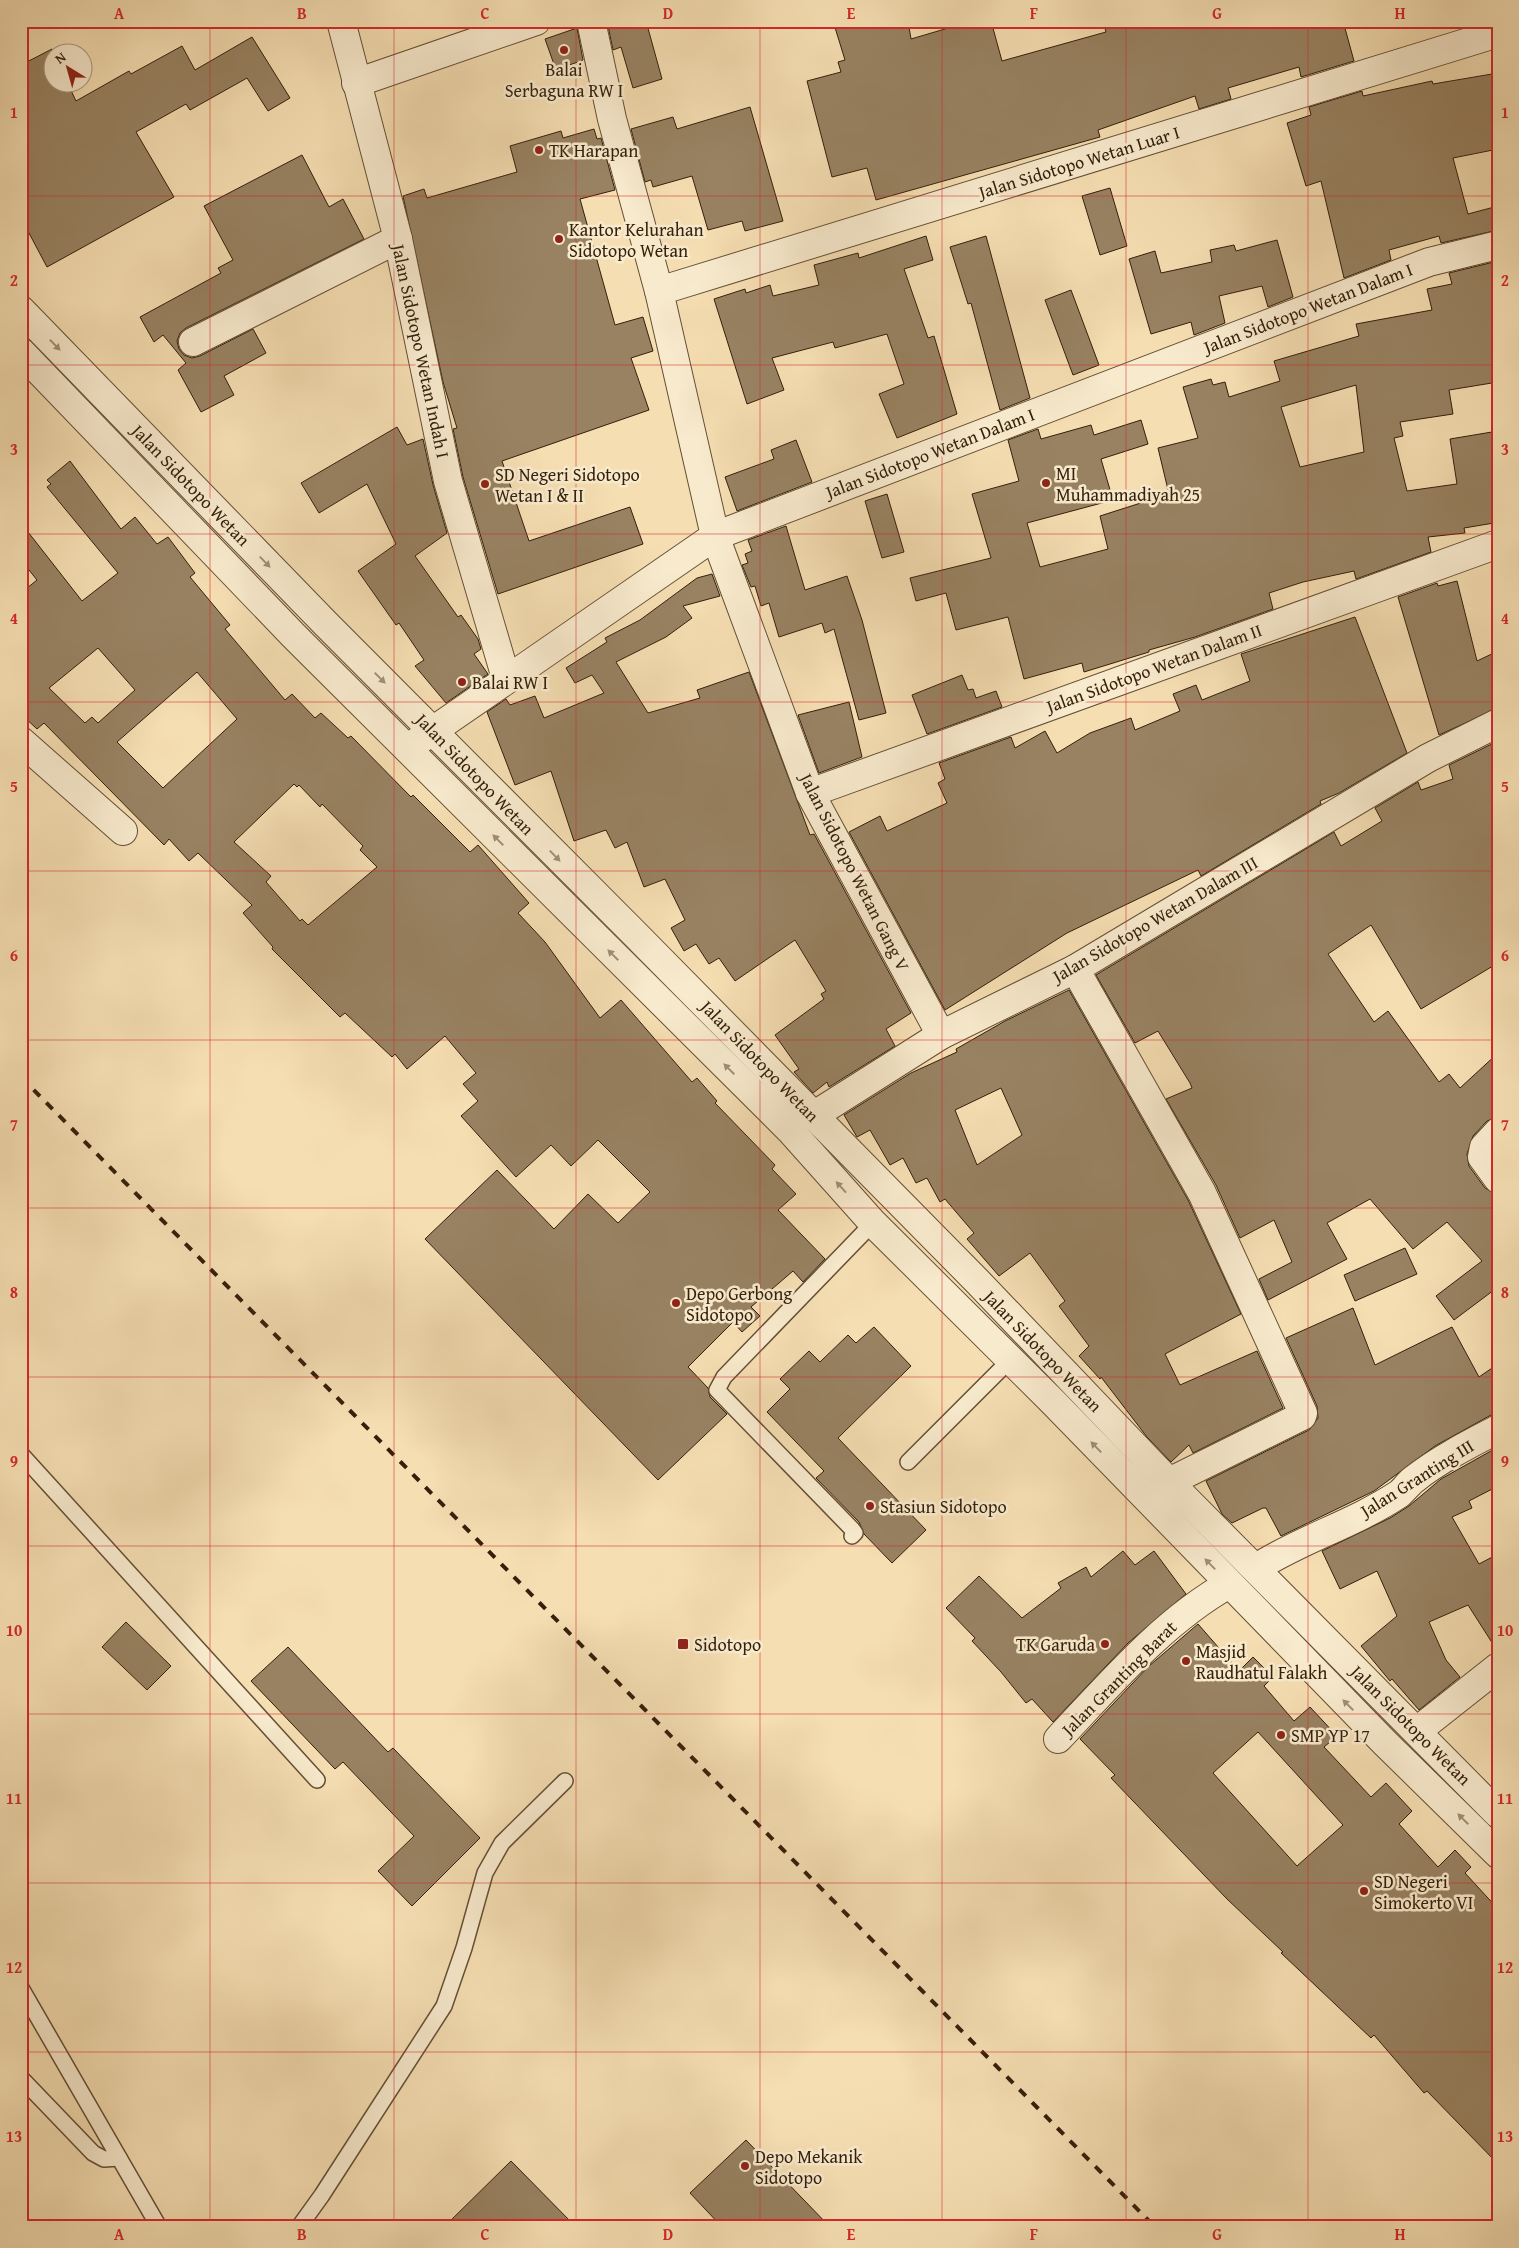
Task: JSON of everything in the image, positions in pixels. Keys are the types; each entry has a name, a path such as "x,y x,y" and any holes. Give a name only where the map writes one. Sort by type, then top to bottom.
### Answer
{"street":[{"name":"Jalan Sidotopo Wetan Indah I","path":"341,21 398,239 448,482 506,678"},
{"path":"356,83 536,21"},
{"name":"Jalan Sidotopo Wetan Gang V","path":"591,21 612,119 659,291 715,536 810,793 941,1035"},
{"name":"Jalan Sidotopo Wetan Luar I","path":"659,291 1498,33"},
{"path":"193,342 398,239"},
{"name":"Jalan Sidotopo Wetan Dalam I","path":"407,750 506,678 715,536 1429,262 1498,246"},
{"name":"Jalan Sidotopo Wetan","path":"21,310 253,550 977,1282 1169,1482 1498,1814"},
{"name":"Jalan Sidotopo Wetan","path":"21,352 407,750 790,1130 873,1223 1498,1854"},
{"name":"Jalan Sidotopo Wetan Dalam II","path":"810,793 1498,544"},
{"name":"Jalan Sidotopo Wetan Dalam III","path":"813,1116 941,1035 1075,969 1428,758 1498,723"},
{"path":"21,741 123,832"},
{"path":"1075,969 1202,1193 1303,1415 1169,1482"},
{"path":"1498,1132 1484,1146 1482,1157 1498,1179"},
{"name":"Jalan Granting III","path":"1256,1568 1284,1550 1353,1518 1400,1493 1412,1481 1445,1458 1498,1428"},
{"name":"Jalan Granting Barat","path":"1058,1739 1138,1654 1202,1599 1229,1584"},
{"path":"1417,1731 1498,1667"}],"lane":[{"path":"852,1536 855,1533 852,1529 718,1390 724,1377 873,1223"},
{"path":"908,1462 1010,1360"},
{"path":"21,1454 317,1780"},
{"path":"299,2227 322,2195 444,2006 464,1948 485,1873 502,1843 565,1780"},
{"path":"21,1988 159,2227"},
{"path":"21,2078 93,2153 104,2160 119,2158"}],"building":[{"path":"607,21 646,21 662,79 633,88 621,47 613,50"},
{"path":"833,21 908,21 911,39 972,21 991,21 1002,61 1106,32 1103,21 1343,21 1354,61 1301,77 1299,67 1228,88 1231,99 1199,109 1195,96 1098,130 1100,137 876,200 867,168 832,177 807,81 841,72 838,62 845,60"},
{"name":"Balai Serbaguna RW I","path":"577,28 583,60 556,70 545,39"},
{"path":"252,37 290,98 268,111 247,78 190,110 186,104 136,132 174,197 47,267 21,218 21,65 42,54 42,92 72,92 76,101 129,71 131,74 182,46 195,70"},
{"path":"1498,73 1498,149 1453,158 1468,214 1498,206 1498,230 1441,243 1439,236 1389,250 1391,260 1344,278 1321,181 1306,186 1287,123 1311,115 1309,107 1362,91 1363,96 1432,81 1433,84"},
{"path":"750,107 783,221 745,231 742,221 708,230 692,176 653,187 651,180 645,182 631,129 673,117 677,129"},
{"path":"594,129 597,139 601,138 615,190 580,199 615,325 643,317 653,351 631,358 649,410 502,461 529,541 630,507 643,544 498,594 463,477 453,429 457,428 443,382 403,196 424,189 427,198 517,172 510,146 561,131 563,138"},
{"path":"302,155 329,207 343,199 364,239 186,328 180,333 177,341 179,349 184,355 192,358 200,356 253,329 266,353 224,376 234,395 201,412 178,370 186,363 163,335 154,342 140,317 221,273 218,268 233,260 204,206"},
{"path":"1110,188 1127,246 1100,255 1082,196"},
{"path":"926,236 933,260 904,269 928,338 934,336 957,414 897,438 879,394 904,384 887,334 835,348 833,342 772,358 784,390 747,404 714,299 745,289 746,293 770,285 773,296 819,285 814,265 858,253 859,258"},
{"path":"986,236 1030,398 1000,410 971,303 968,304 950,247"},
{"path":"1277,240 1293,297 1268,307 1262,286 1219,296 1225,323 1194,335 1191,322 1151,334 1129,259 1155,251 1161,273 1212,262 1210,250 1234,245 1236,251"},
{"path":"1498,261 1498,382 1449,390 1453,414 1400,422 1403,436 1394,438 1407,491 1457,484 1450,439 1498,431 1498,516 1493,517 1494,523 1464,528 1465,533 1428,537 1431,552 1356,579 1354,571 1303,582 1269,593 1273,609 1195,637 1084,672 1082,663 1024,679 1008,617 956,630 946,593 916,601 910,578 991,558 972,494 1019,481 1008,440 1038,429 1041,439 1091,425 1094,435 1141,420 1148,444 1101,459 1113,500 1027,523 1040,567 1108,549 1100,516 1169,494 1158,448 1198,438 1183,387 1211,379 1213,385 1225,382 1229,397 1280,381 1274,361 1359,336 1356,324 1432,310 1427,289 1452,284 1449,273","holes":["1356,385 1364,452 1300,467 1281,407"]},
{"path":"1071,290 1099,365 1073,375 1045,300"},
{"path":"397,427 407,445 423,439 433,485 447,533 415,556 458,617 461,615 478,639 481,649 474,654 488,674 446,703 415,666 424,660 399,623 396,625 358,571 396,544 367,484 319,513 301,483"},
{"path":"796,440 812,482 737,511 725,477 774,459 771,450"},
{"path":"70,461 121,529 135,517 157,544 168,537 195,573 190,577 230,625 225,629 285,700 292,694 315,718 321,713 348,738 351,736 411,797 413,795 470,852 478,845 529,903 518,913 545,942 600,1018 621,1000 692,1082 697,1078 717,1101 715,1103 775,1165 772,1169 796,1194 778,1210 825,1259 803,1282 793,1271 751,1307 760,1316 742,1332 733,1322 688,1367 708,1388 710,1397 727,1414 658,1480 425,1239 497,1170 554,1229 588,1194 618,1223 650,1192 598,1140 571,1166 551,1145 516,1177 461,1116 478,1101 463,1084 476,1073 445,1036 407,1069 395,1054 392,1057 345,1013 340,1017 272,949 273,947 243,913 252,905 198,853 189,861 169,839 164,845 44,723 37,729 21,714 21,593 37,580 21,560 21,523 82,601 118,573 47,487 51,484 47,480","holes":["98,648 135,690 98,723 92,717 85,723 49,688","197,672 237,719 163,788 117,742","294,784 297,787 299,785 320,807 322,804 363,846 360,850 377,867 308,925 302,919 300,921 266,882 271,876 234,842"]},
{"path":"887,494 904,552 882,558 865,501"},
{"path":"786,526 805,590 847,576 862,620 886,713 859,720 834,629 825,633 822,623 779,637 769,603 761,606 755,586 751,587 742,565 748,563 745,554 752,551 748,540"},
{"path":"712,574 720,596 683,606 692,618 666,637 616,662 648,713 700,698 697,690 749,672 810,835 814,834 911,1013 886,1029 895,1046 829,1087 827,1082 813,1093 794,1072 799,1069 775,1035 824,999 821,994 826,991 795,940 735,981 719,958 709,964 696,944 684,951 671,928 685,920 665,879 644,887 627,842 615,848 606,830 574,841 551,771 515,785 487,712 506,699 510,705 535,696 544,718 604,693 592,675 575,683 566,668 607,642 605,638 640,620 697,578"},
{"path":"1457,581 1477,661 1498,651 1498,708 1439,735 1398,597 1437,583 1438,586"},
{"path":"1355,617 1407,753 1339,793 1320,801 1321,804 1201,876 1198,870 1067,933 945,1010 849,832 880,816 887,831 947,803 938,783 945,779 939,763 1011,737 1015,748 1045,731 1057,753 1090,733 1131,718 1135,730 1180,711 1173,694 1196,685 1202,700 1250,681 1241,654"},
{"path":"962,675 968,690 973,689 976,698 996,691 1002,707 927,734 912,695"},
{"path":"849,702 862,757 819,773 798,715"},
{"path":"1498,741 1498,963 1421,1009 1371,925 1328,954 1374,1022 1388,1011 1439,1082 1449,1074 1460,1088 1498,1053 1498,1117 1487,1121 1473,1136 1467,1154 1469,1166 1485,1188 1498,1194 1498,1287 1454,1320 1436,1296 1482,1261 1447,1222 1413,1249 1370,1199 1327,1223 1347,1259 1268,1300 1259,1279 1292,1262 1274,1220 1240,1238 1216,1185 1166,1099 1192,1088 1190,1083 1158,1031 1135,1043 1096,975 1334,832 1341,846 1382,821 1375,808 1418,782 1421,790 1453,779 1449,765"},
{"path":"1069,990 1188,1200 1241,1314 1165,1354 1180,1385 1257,1351 1283,1408 1193,1453 1189,1445 1171,1462 1147,1437 1101,1377 1100,1379 1079,1356 1089,1346 1059,1306 1065,1301 1030,1253 999,1276 967,1239 974,1233 945,1199 940,1202 927,1178 916,1183 903,1158 890,1165 870,1130 857,1137 844,1115 911,1073 957,1052 956,1049 1005,1021","holes":["1001,1088 1022,1135 977,1165 955,1110"]},
{"path":"1405,1248 1417,1274 1355,1301 1344,1275"},
{"path":"1353,1308 1375,1365 1452,1327 1479,1377 1498,1364 1498,1414 1491,1415 1435,1446 1374,1491 1281,1536 1266,1508 1232,1523 1222,1514 1206,1481 1309,1430 1318,1418 1317,1406 1286,1338"},
{"path":"874,1327 911,1366 838,1438 926,1530 892,1563 864,1534 859,1522 816,1478 824,1471 767,1412 790,1389 780,1379 809,1351 820,1362 848,1335 856,1343"},
{"path":"1498,1447 1498,1486 1469,1501 1472,1508 1452,1517 1479,1564 1498,1554 1498,1652 1468,1605 1429,1622 1446,1660 1460,1677 1419,1710 1392,1679 1390,1681 1361,1646 1397,1616 1377,1571 1340,1589 1322,1551 1390,1518 1409,1506 1441,1479"},
{"path":"1123,1551 1135,1565 1154,1551 1186,1594 1128,1643 1053,1722 1032,1699 1026,1703 1001,1672 972,1641 975,1638 946,1608 979,1576 1022,1618 1061,1588 1058,1583 1086,1567 1091,1577"},
{"path":"126,1622 171,1666 147,1690 102,1647"},
{"path":"1198,1624 1239,1671 1253,1657 1273,1677 1264,1686 1294,1721 1310,1707 1337,1736 1324,1747 1371,1797 1386,1783 1412,1811 1399,1824 1438,1867 1455,1850 1471,1867 1465,1873 1498,1909 1498,2164 1427,2091 1424,2093 1374,2035 1371,2038 1227,1899 1111,1778 1115,1775 1080,1739 1149,1666","holes":["1258,1732 1343,1825 1297,1866 1213,1773"]},
{"path":"288,1647 388,1752 393,1748 480,1838 412,1906 378,1871 414,1836 343,1762 335,1769 251,1681"},
{"name":"Depo Mekanik Sidotopo","path":"746,2140 830,2227 722,2227 690,2193"},
{"path":"511,2161 576,2227 444,2227"}],"railway":[{"path":"21,1077 1155,2227"}],"place":[{"name":"Balai Serbaguna RW I","path":"564,50"},
{"name":"TK Harapan","path":"539,150"},
{"name":"Kantor Kelurahan Sidotopo Wetan","path":"559,239"},
{"name":"MI Muhammadiyah 25","path":"1046,483"},
{"name":"SD Negeri Sidotopo Wetan I & II","path":"485,484"},
{"name":"Balai RW I","path":"462,682"},
{"name":"Depo Gerbong Sidotopo","path":"676,1303"},
{"name":"Stasiun Sidotopo","path":"870,1506"},
{"name":"Sidotopo","path":"683,1644"},
{"name":"TK Garuda","path":"1105,1644"},
{"name":"Masjid Raudhatul Falakh","path":"1186,1661"},
{"name":"SMP YP 17","path":"1281,1735"},
{"name":"SD Negeri Simokerto VI","path":"1364,1891"},
{"name":"Depo Mekanik Sidotopo","path":"745,2166"}]}
